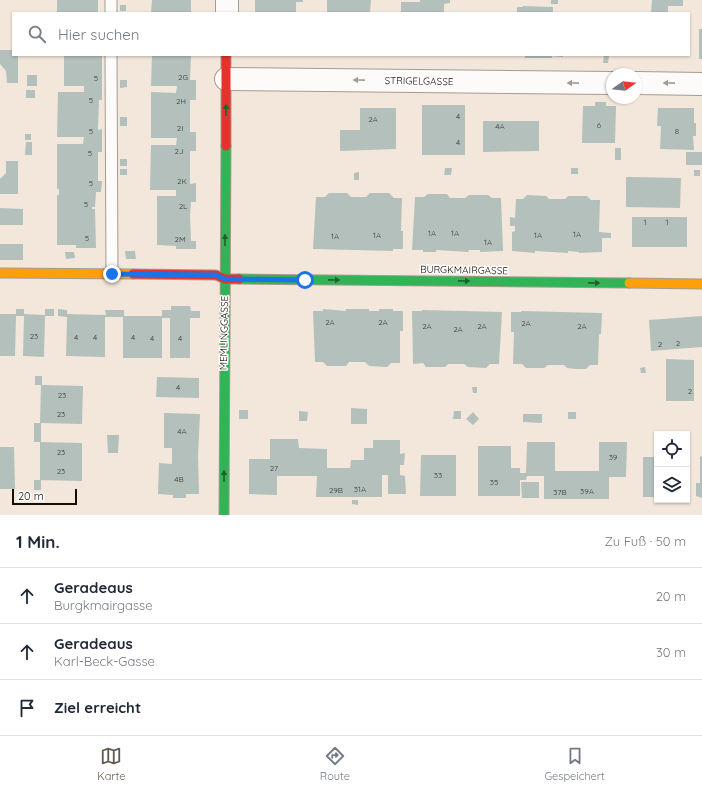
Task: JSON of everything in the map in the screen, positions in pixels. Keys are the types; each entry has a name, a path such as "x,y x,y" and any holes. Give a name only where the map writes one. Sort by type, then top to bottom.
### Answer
{"street":[{"path":"227,0 227,12"},
{"name":"MEMLINGGASSE","path":"224,515 226,56"},
{"name":"STRIGELGASSE","path":"226,79 606,83"},
{"path":"642,83 702,84"},
{"name":"BURGKMAIRGASSE","path":"0,273 216,275 225,279 702,284"}],"lane":[{"path":"111,0 111,12"},
{"path":"111,56 112,274"}],"building":[{"path":"57,0 98,0 98,12 57,12"},
{"path":"152,0 191,0 191,12 151,12"},
{"path":"255,0 303,0 303,2 296,2 296,12 255,12"},
{"path":"327,0 371,0 370,12 327,12"},
{"path":"420,0 450,0 450,3 444,4 444,12 401,12 401,2 420,2"},
{"path":"551,0 558,0 558,4 551,4"},
{"path":"652,0 683,0 683,6 668,6 668,12 651,12"},
{"path":"120,5 126,5 126,11 120,11"},
{"path":"517,7 553,7 553,12 517,12"},
{"path":"699,29 702,29 702,59 699,59"},
{"path":"0,50 12,50 12,56 18,56 18,83 7,83 6,71 0,64"},
{"path":"64,56 102,56 102,100 99,100 98,130 102,129 102,152 98,152 98,181 102,181 101,192 96,192 95,207 92,207 92,209 95,209 96,248 76,248 76,245 57,245 57,195 59,195 59,189 57,189 57,144 83,144 84,137 57,137 58,92 84,92 84,86 64,86"},
{"path":"152,56 191,56 190,80 196,80 196,100 190,100 190,132 196,132 196,151 190,151 190,184 196,183 196,202 191,202 190,216 191,241 196,241 196,249 176,249 176,246 157,245 157,196 176,196 176,190 150,190 151,145 176,145 177,138 151,138 151,92 176,93 177,86 151,86"},
{"path":"525,56 552,56 552,58 525,58"},
{"path":"604,56 609,56 608,63 603,63"},
{"path":"27,75 37,75 37,86 27,86"},
{"path":"120,80 127,80 127,87 120,88"},
{"path":"26,90 35,90 35,98 26,98"},
{"path":"595,102 606,102 606,106 616,106 615,143 582,143 583,106 595,106"},
{"path":"422,105 465,105 465,155 422,155"},
{"path":"360,108 396,108 396,149 340,151 340,130 360,130"},
{"path":"658,108 694,108 696,136 693,136 694,150 660,149 661,126 657,126"},
{"path":"120,117 127,117 127,126 120,126"},
{"path":"483,121 539,121 539,151 483,152"},
{"path":"25,134 31,134 31,140 25,140"},
{"path":"26,142 32,142 32,155 25,155"},
{"path":"615,148 621,148 621,160 615,160"},
{"path":"686,152 702,152 702,165 686,165"},
{"path":"120,159 127,159 127,166 120,166"},
{"path":"6,161 18,161 18,194 0,194 0,179 6,173"},
{"path":"445,168 452,168 451,175 444,175"},
{"path":"571,168 578,168 578,174 571,174"},
{"path":"120,169 127,169 127,175 120,175"},
{"path":"694,170 700,170 700,176 694,176"},
{"path":"359,172 359,180 354,180 354,173"},
{"path":"626,177 681,178 680,208 626,207"},
{"path":"329,193 347,193 351,197 366,197 370,193 389,193 394,198 402,198 401,231 403,231 403,249 393,249 393,251 313,249 316,197 325,197"},
{"path":"428,194 447,194 450,198 465,198 469,195 488,195 492,198 501,198 503,251 480,252 480,250 469,250 468,252 436,250 436,252 423,252 423,250 412,250 415,197 424,197"},
{"path":"527,195 546,196 549,199 565,199 568,196 587,196 591,200 600,200 599,232 611,233 611,238 602,238 602,252 579,253 568,251 568,253 535,251 535,253 512,251 512,232 515,231 515,226 510,226 510,217 515,218 516,199 523,199"},
{"path":"0,208 23,209 23,225 0,225"},
{"path":"632,217 687,217 687,247 632,247"},
{"path":"0,244 23,244 23,260 0,260"},
{"path":"125,251 135,251 136,259 126,259"},
{"path":"65,252 74,252 75,258 66,259"},
{"path":"171,306 190,306 191,311 200,311 200,318 190,318 190,358 170,358 170,318 162,318 162,358 123,358 123,317 105,317 105,357 66,356 67,317 58,316 58,309 67,310 67,314 106,315 105,310 124,310 124,316 162,316 162,310 171,310"},
{"path":"16,309 24,309 24,314 45,315 45,309 54,309 54,316 45,316 44,357 23,356 24,316 16,316 15,356 0,356 0,314 16,314"},
{"path":"323,309 346,311 346,309 369,309 369,311 379,311 379,309 393,309 393,311 403,311 403,331 400,331 400,363 391,363 387,367 369,366 365,362 349,362 346,366 327,366 323,362 315,362 313,311 323,311"},
{"path":"412,311 502,312 499,364 490,364 486,368 468,367 464,364 448,364 445,367 426,367 423,363 413,364"},
{"path":"511,312 602,313 601,334 599,334 598,365 590,365 586,369 576,369 567,368 564,365 548,365 544,368 526,368 522,364 513,364 514,332 511,332"},
{"path":"702,316 702,347 651,351 649,320"},
{"path":"666,359 694,360 694,401 666,401"},
{"path":"645,367 646,373 641,373 640,368"},
{"path":"35,376 42,376 42,385 35,385"},
{"path":"157,377 199,378 199,398 156,397"},
{"path":"41,385 83,386 82,424 41,423 41,442 34,442 34,423 40,423"},
{"path":"472,387 477,387 477,393 473,393"},
{"path":"351,408 367,409 367,424 351,424"},
{"path":"239,410 248,410 248,419 239,419"},
{"path":"299,411 308,412 307,421 299,421"},
{"path":"454,411 461,411 461,419 453,419"},
{"path":"473,412 479,419 473,425 466,419"},
{"path":"568,412 576,412 576,419 568,419"},
{"path":"164,413 200,414 198,455 199,494 186,494 186,498 173,498 173,495 158,494 159,463 172,464 172,448 164,448"},
{"path":"523,414 542,414 542,423 523,422"},
{"path":"107,435 119,435 118,453 108,453"},
{"path":"270,439 298,439 299,448 327,449 327,468 350,468 351,460 364,460 364,448 373,448 373,440 400,440 400,454 405,453 404,465 400,465 400,475 405,476 406,494 388,494 388,475 382,475 382,497 316,497 317,476 277,476 277,495 249,494 249,459 270,459"},
{"path":"40,442 82,443 82,481 40,480"},
{"path":"527,442 555,442 555,471 599,471 599,442 627,442 626,477 609,477 609,499 544,499 544,476 527,476 526,480 520,480 520,496 478,496 478,446 511,446 511,468 520,468 520,473 526,473"},
{"path":"0,447 14,447 15,489 0,489"},
{"path":"421,455 456,455 456,496 420,496"},
{"path":"700,456 702,457 702,498 696,496 696,483 700,483"},
{"path":"643,457 654,457 654,497 643,497"},
{"path":"34,480 41,480 41,490 34,490"},
{"path":"521,482 539,482 539,498 522,498"},
{"path":"352,500 358,500 358,505 352,504"}],"traffic: fast":[{"path":"224,515 226,146"},
{"path":"239,279 629,283"}],"traffic: slow":[{"path":"0,273 133,274"},
{"path":"629,283 702,284"}],"traffic: jam":[{"path":"226,56 226,146"},
{"path":"133,274 216,275 225,279 239,279"}],"route":[{"path":"112,274 216,275 225,279 305,280"}]}
